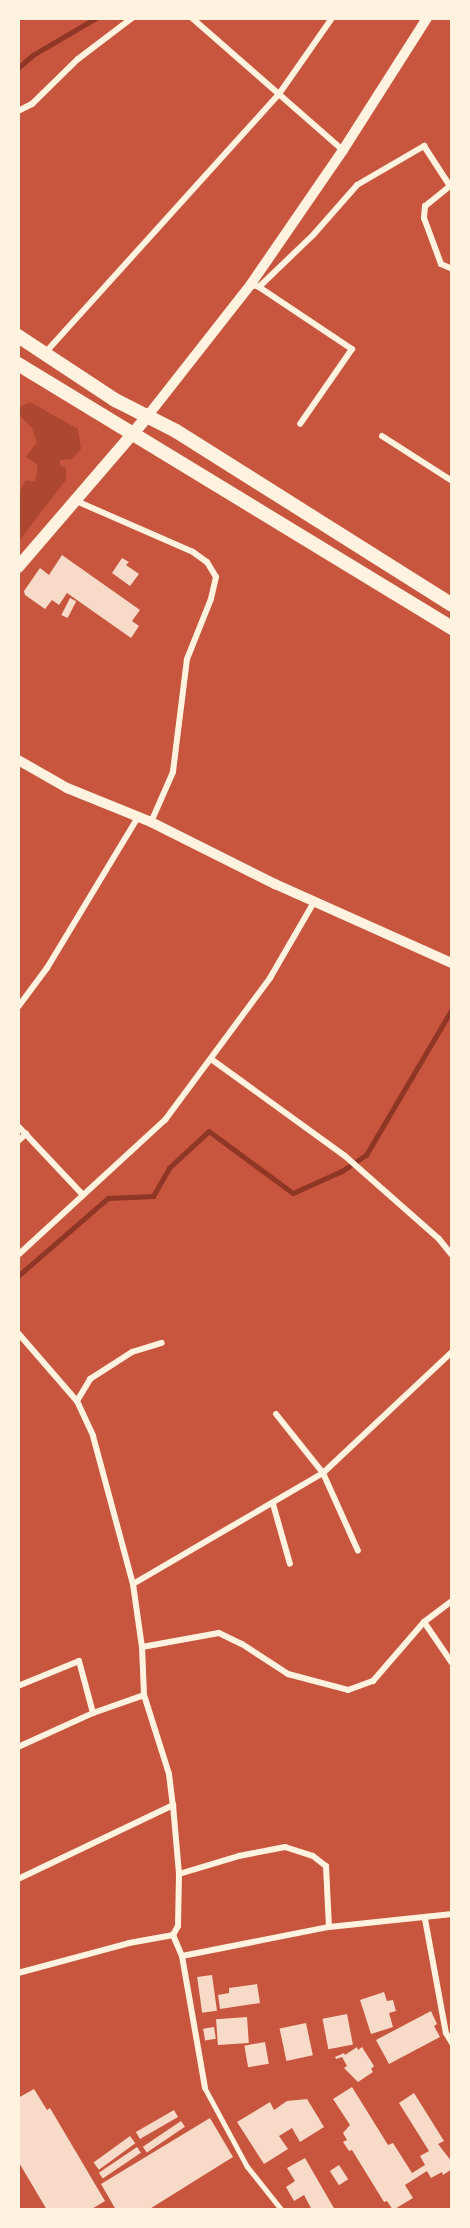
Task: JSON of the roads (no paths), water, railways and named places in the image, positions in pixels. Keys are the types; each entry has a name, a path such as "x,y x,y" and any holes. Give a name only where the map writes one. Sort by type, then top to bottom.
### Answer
{"main road":[{"path":"18,336 146,418 176,431 452,604"},
{"path":"18,364 452,628"},
{"path":"18,567 146,418"}],"street":[{"path":"18,111 32,104 78,59 132,18"},
{"path":"192,18 343,150"},
{"path":"45,353 279,94 332,18"},
{"path":"146,418 255,286 428,18"},
{"path":"255,286 314,234 357,185 424,147 450,186 425,206 424,218 441,264 452,270"},
{"path":"255,286 352,349 300,424"},
{"path":"382,436 452,481"},
{"path":"74,500 193,552 207,562 216,577 211,599 187,659 173,772 151,822"},
{"path":"18,760 67,788 138,816 314,902 452,963"},
{"path":"18,1007 48,968 138,816"},
{"path":"18,1255 165,1120 270,978 314,902"},
{"path":"211,1059 345,1155 439,1239 452,1255"},
{"path":"18,1126 83,1196"},
{"path":"18,1141 26,1134"},
{"path":"18,1333 77,1401 93,1436 133,1584 144,1695 169,1774 179,1874 178,1926 172,1935 129,1943 18,1972"},
{"path":"18,1345 25,1341"},
{"path":"77,1401 90,1379 132,1352 162,1343"},
{"path":"133,1584 323,1473 452,1352"},
{"path":"276,1414 323,1473 358,1551"},
{"path":"273,1504 290,1564"},
{"path":"141,1647 219,1633 242,1644 288,1674 348,1690 373,1681 424,1622 452,1601"},
{"path":"424,1622 452,1663"},
{"path":"18,1686 79,1661 93,1713"},
{"path":"18,1747 93,1713 144,1695"},
{"path":"18,1879 173,1805"},
{"path":"179,1874 240,1856 285,1847 313,1856 326,1866 328,1927"},
{"path":"182,1956 328,1927 425,1919 452,1914"},
{"path":"425,1919 446,2033 452,2043"},
{"path":"172,1935 182,1956 205,2088"}],"lane":[{"path":"205,2088 248,2166 282,2210"}],"waterway":[{"path":"18,68 33,55 96,18"},
{"path":"18,1276 108,1198 153,1196 169,1168 209,1131 293,1193 342,1171 366,1155 452,1009"}]}
